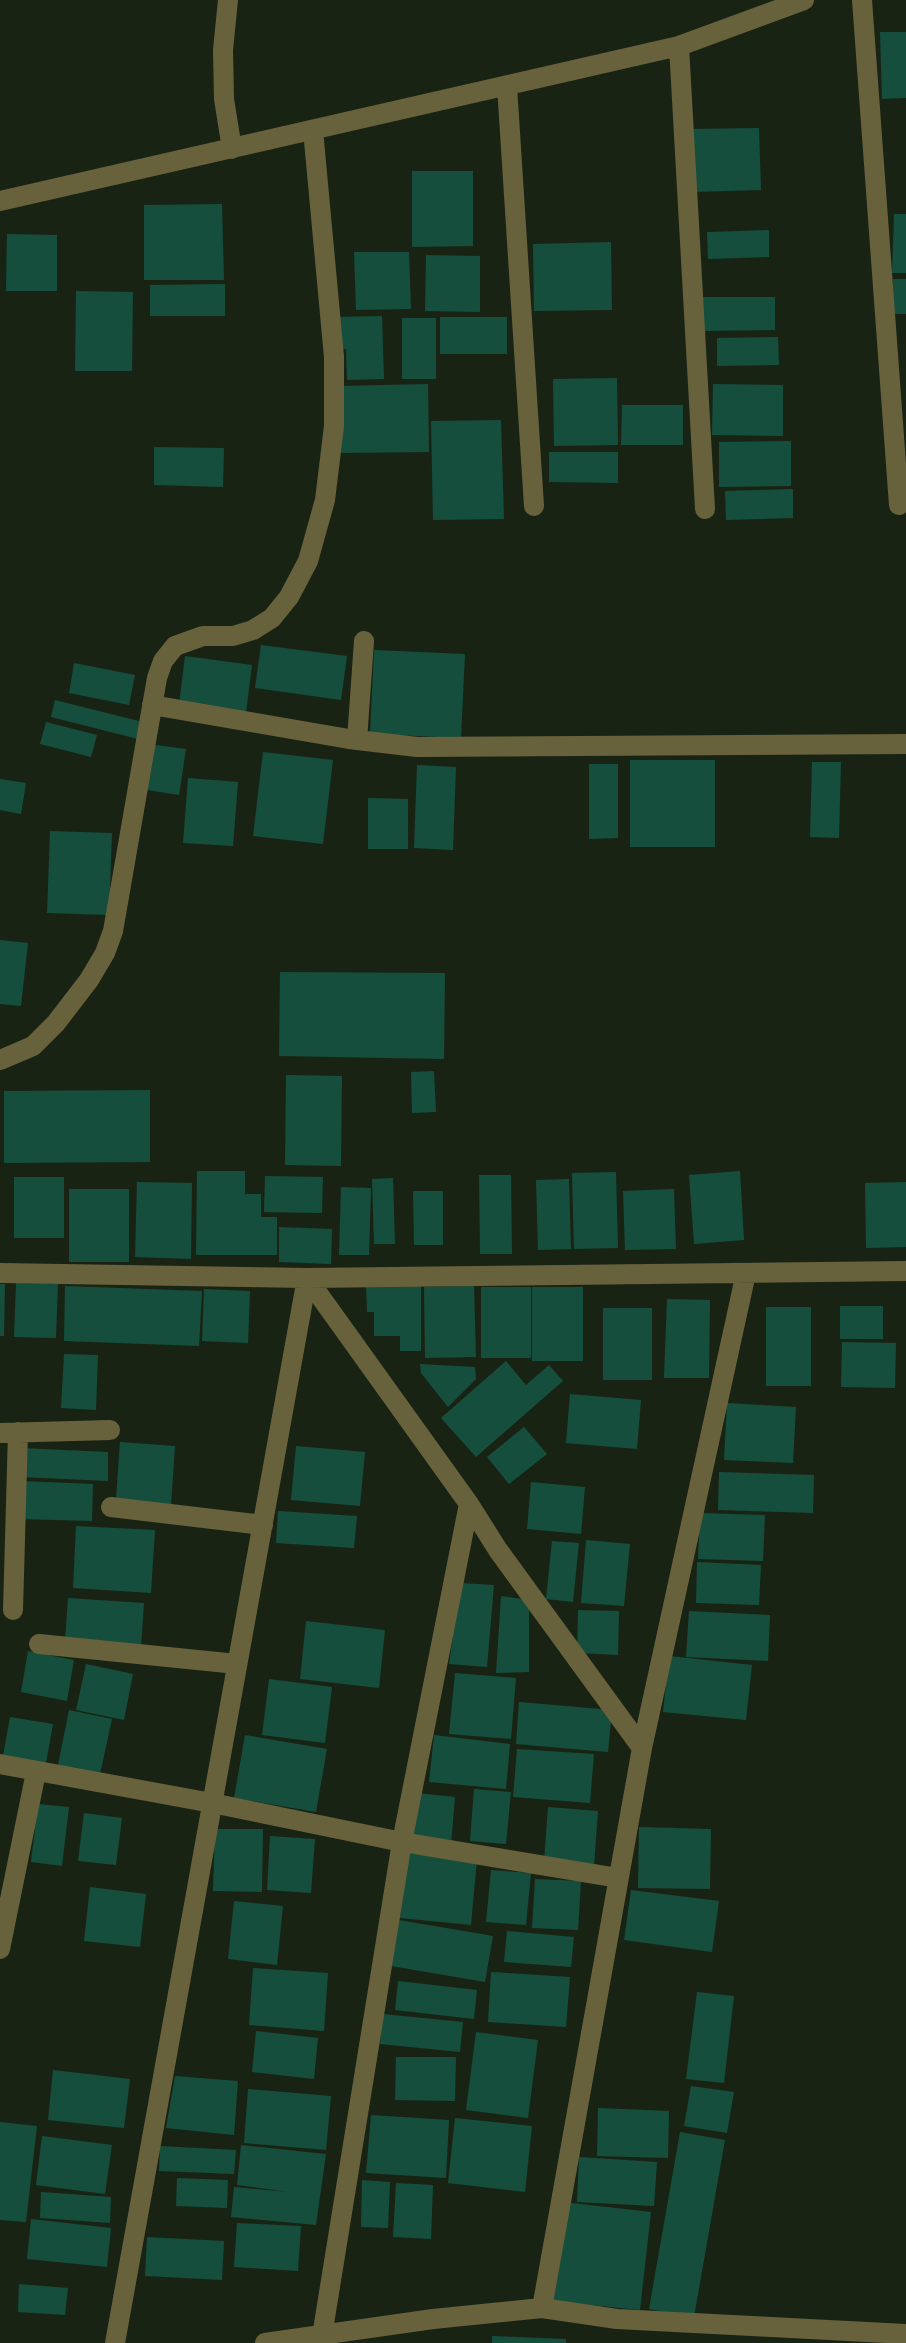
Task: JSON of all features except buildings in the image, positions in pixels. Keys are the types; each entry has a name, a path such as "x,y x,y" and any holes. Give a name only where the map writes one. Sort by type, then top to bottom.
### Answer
{"street":[{"path":"228,0 223,50 224,99 232,149"},
{"path":"0,201 679,46 804,0"},
{"path":"862,0 899,505"},
{"path":"679,46 705,509"},
{"path":"507,86 534,506"},
{"path":"0,1060 33,1046 56,1023 105,953 113,931 157,678 163,661 175,646 203,636 233,636 253,630 272,618 289,597 308,561 325,500 334,426 334,357 313,130"},
{"path":"357,740 364,641"},
{"path":"152,705 357,740 417,747 906,744"},
{"path":"0,1273 307,1278 906,1271"},
{"path":"542,2308 642,1748 746,1273"},
{"path":"307,1278 642,1748"},
{"path":"115,2343 307,1278"},
{"path":"13,1610 9,1432 110,1430"},
{"path":"322,2336 402,1842 469,1504"},
{"path":"111,1507 263,1525"},
{"path":"39,1644 237,1664"},
{"path":"0,1764 402,1842 618,1878"},
{"path":"1,1942 36,1772"},
{"path":"265,2343 433,2319 542,2308 617,2319 863,2338 906,2334"}]}
